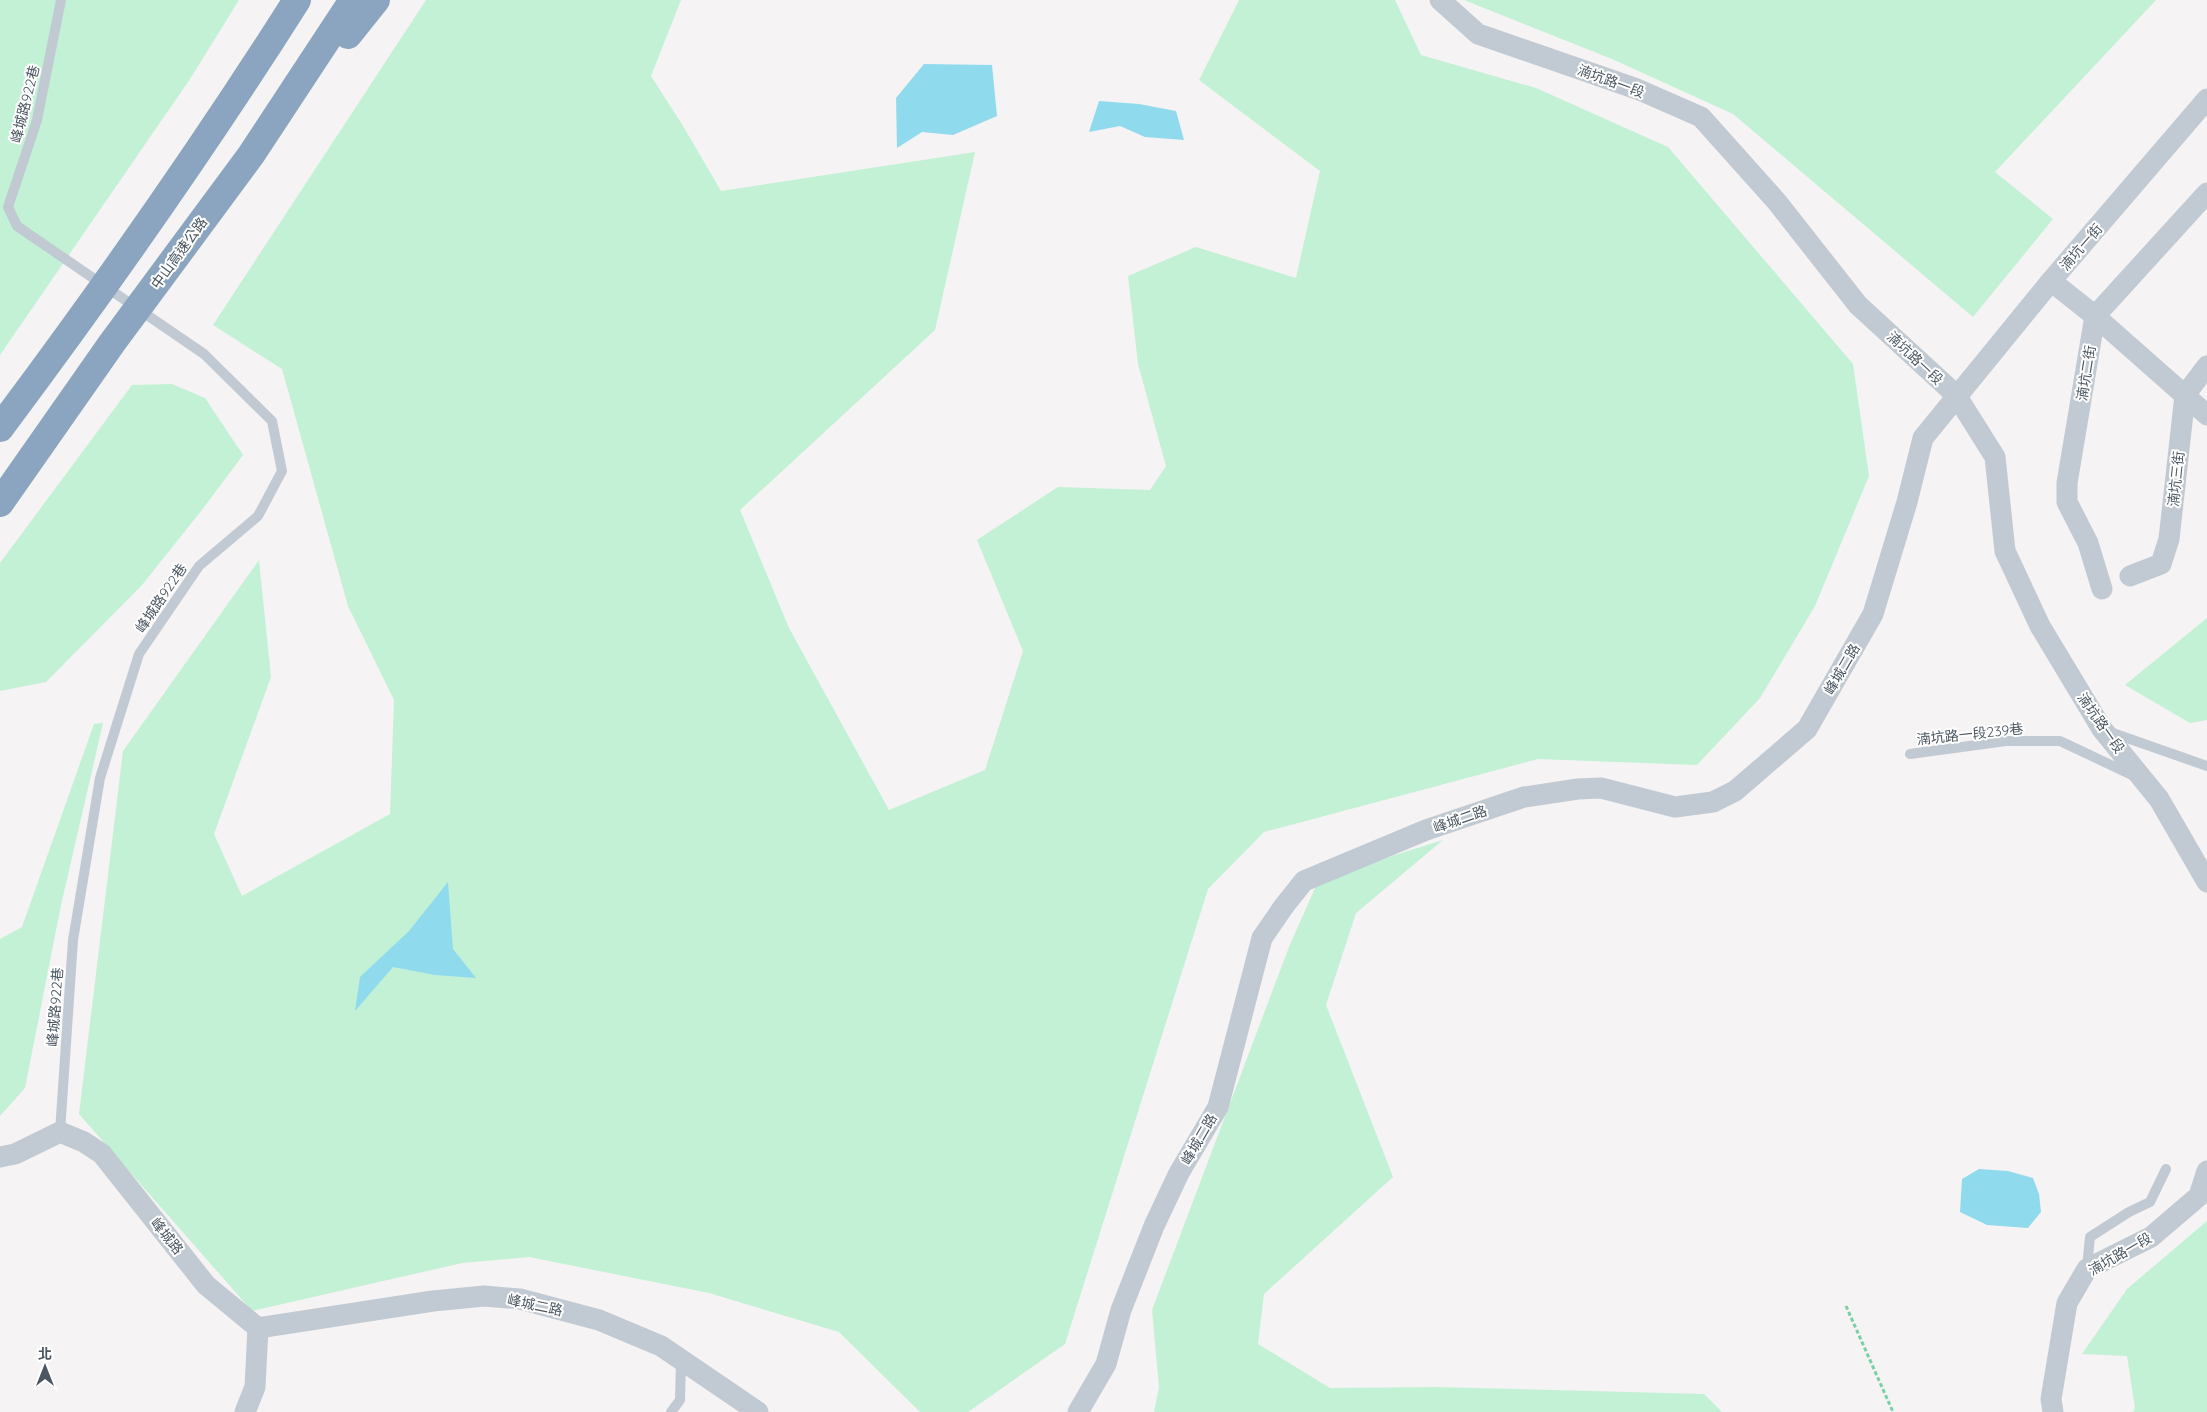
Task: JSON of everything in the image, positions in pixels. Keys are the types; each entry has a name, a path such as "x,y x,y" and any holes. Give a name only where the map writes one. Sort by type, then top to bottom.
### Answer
{"highway":[{"path":"0,428 166,198 296,0"},
{"name":"中山高速公路","path":"0,503 112,343 251,155 353,0"},
{"path":"251,155 376,0"}],"street":[{"name":"湳坑路一段","path":"1440,0 1478,34 1637,89 1700,118 1777,202 1858,305 1956,395 1994,457 2005,551 2040,626 2102,729 2159,799 2207,882"},
{"name":"湳坑一街","path":"1956,395 2051,281 2206,103"},
{"path":"2095,316 2207,193"},
{"path":"2051,281 2095,316 2207,415"},
{"name":"湳坑二街","path":"2095,316 2067,483 2067,502 2088,542 2102,589"},
{"path":"2185,395 2207,366"},
{"name":"峰城二路","path":"1078,1412 1106,1364 1121,1310 1154,1226 1180,1173 1218,1107 1262,938 1304,881 1426,830 1524,796 1578,788 1601,788 1675,807 1713,802 1735,791 1807,729 1873,614 1907,502 1923,438 1956,395"},
{"name":"湳坑三街","path":"2130,576 2160,564 2169,539 2185,395"},
{"path":"0,1158 15,1154 60,1132"},
{"name":"峰城路","path":"60,1132 84,1142 102,1154 206,1285 258,1328"},
{"name":"湳坑路一段","path":"2053,1412 2051,1399 2067,1303 2087,1270 2151,1237 2199,1196 2207,1171"},
{"name":"峰城二路","path":"258,1328 434,1301 484,1296 520,1299 599,1320 661,1346 758,1412"},
{"path":"245,1412 255,1387 258,1328"}],"lane":[{"name":"峰城路922巷","path":"60,1132 74,931 100,778 140,654 199,566 258,516 282,471 272,421 204,354 17,226 8,206 37,120 61,0"},
{"path":"2102,729 2207,766"},
{"name":"湳坑路一段239巷","path":"1910,754 2006,741 2060,741 2145,781"},
{"path":"2087,1270 2090,1237 2129,1212 2150,1202 2166,1169"},
{"path":"671,1412 680,1400 681,1360"}],"path":[{"path":"1846,1306 1893,1412"}],"green space":[{"path":"0,0 239,0 190,79 0,355"},
{"path":"426,0 681,0 651,76 721,191 975,152 935,330 740,510 789,628 889,810 985,770 1023,651 977,540 1058,487 1150,490 1166,466 1138,364 1128,276 1196,247 1296,278 1320,171 1199,80 1239,0 1395,0 1421,55 1536,88 1668,147 1853,364 1869,476 1815,606 1760,698 1697,765 1538,759 1264,832 1208,889 1065,1344 968,1412 920,1412 839,1332 709,1293 529,1257 462,1263 252,1311 79,1114 123,751 259,560 271,677 214,834 242,896 390,814 394,700 348,606 282,369 213,325"},
{"path":"1464,0 2156,0 1995,172 2053,219 1973,317 1733,114 1612,59"},
{"path":"172,384 205,398 243,455 142,585 46,682 0,691 0,563 132,385"},
{"path":"2207,618 2207,720 2190,723 2125,685"},
{"path":"103,723 61,905 25,1088 0,1116 0,939 22,927 94,724"},
{"path":"1443,840 1356,913 1326,1005 1393,1177 1264,1294 1258,1344 1330,1388 1435,1387 1704,1394 1722,1412 1154,1412 1159,1387 1152,1310 1289,947 1319,879"},
{"path":"2207,1221 2207,1412 2133,1412 2135,1408 2127,1356 2082,1354 2127,1289"}],"water":[{"path":"924,64 992,65 997,116 953,135 922,132 897,148 896,98"},
{"path":"1099,101 1139,104 1176,111 1184,140 1145,137 1120,126 1089,132"},
{"path":"448,882 453,949 476,978 435,975 393,967 355,1011 360,977 409,931"},
{"path":"1979,1169 2008,1171 2033,1178 2039,1194 2041,1212 2028,1228 1987,1225 1960,1212 1962,1179"}]}
